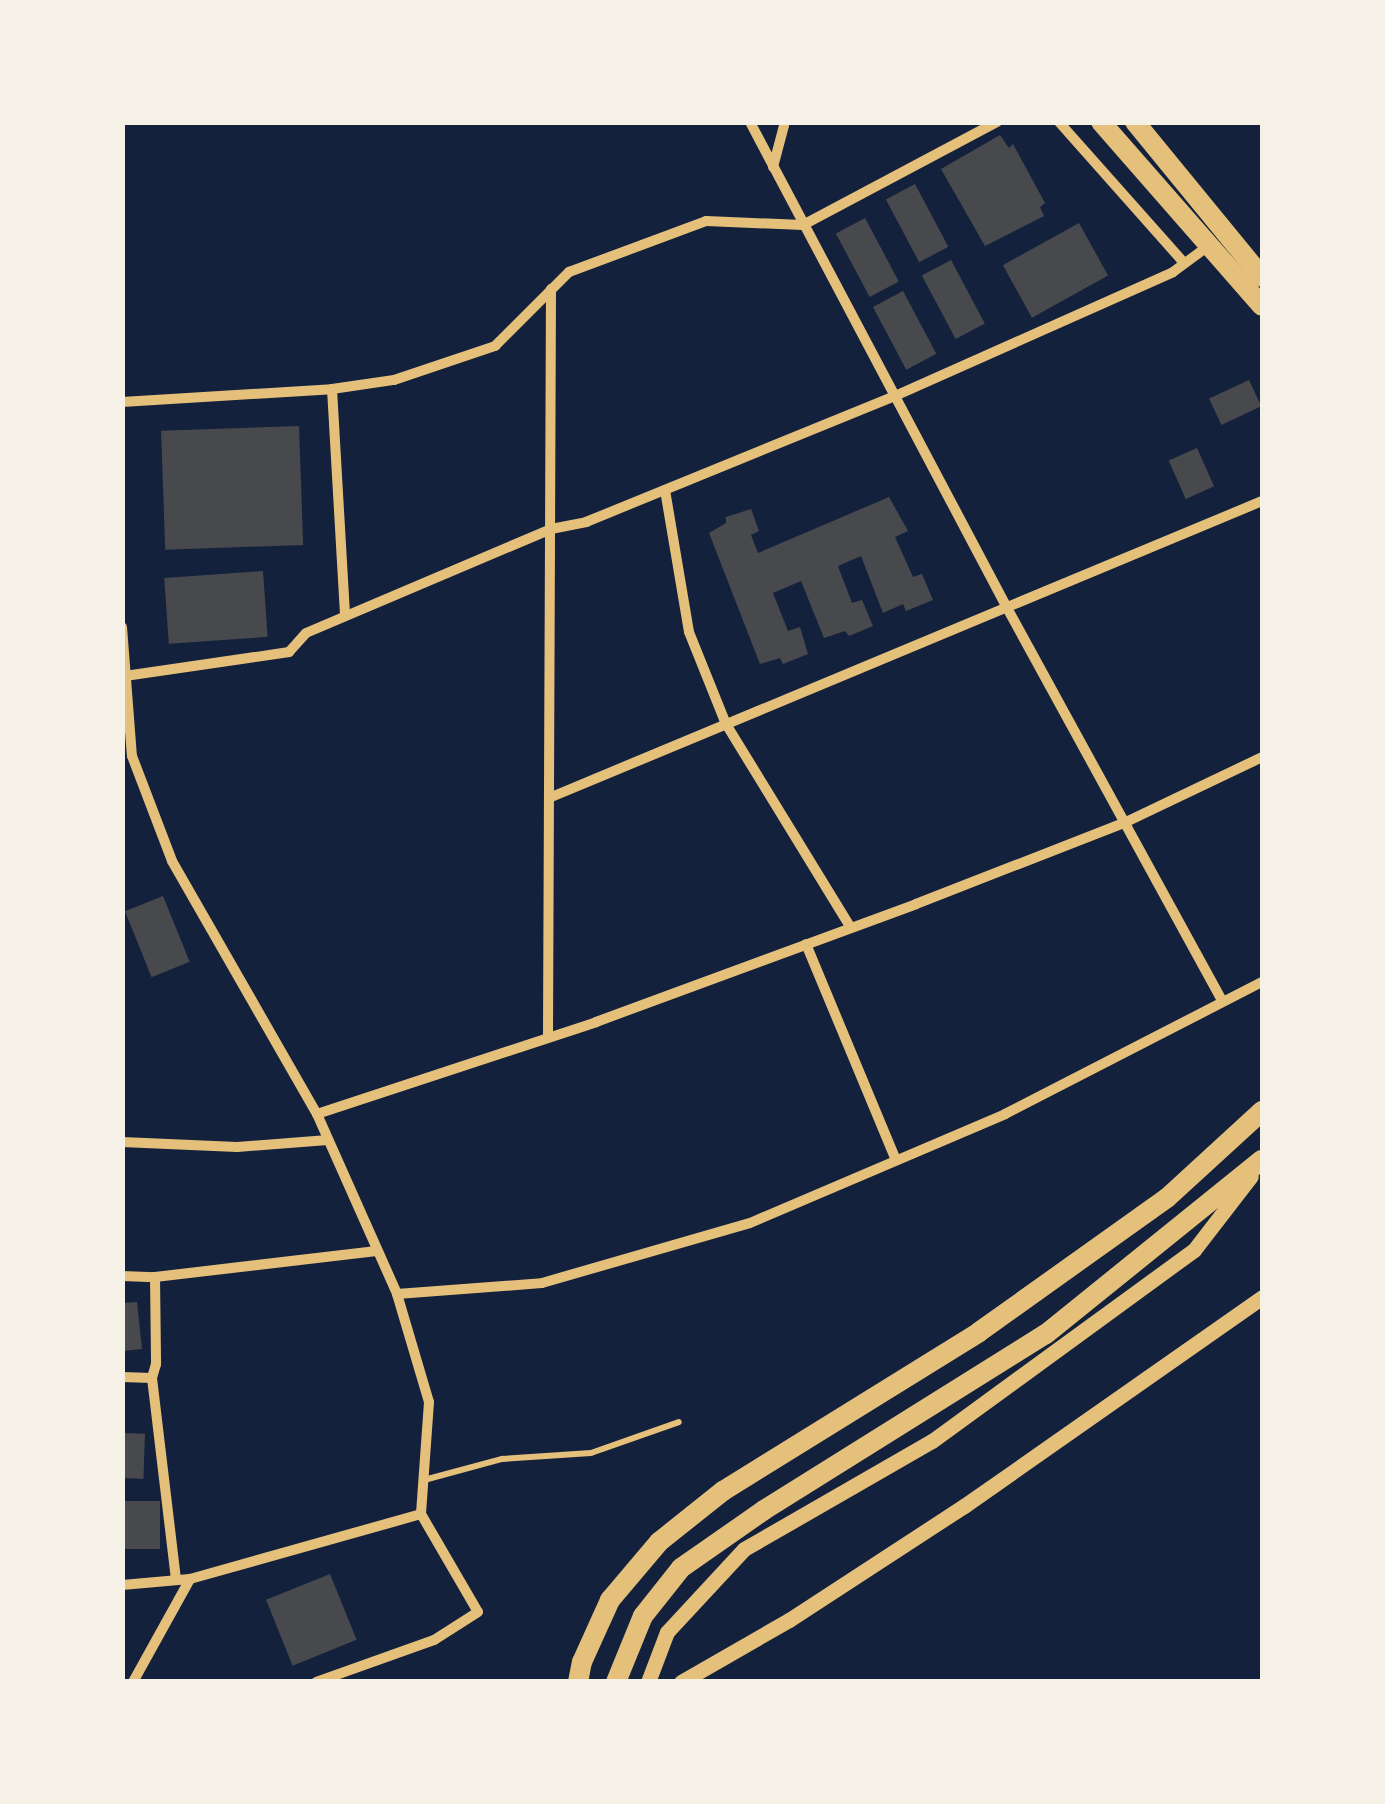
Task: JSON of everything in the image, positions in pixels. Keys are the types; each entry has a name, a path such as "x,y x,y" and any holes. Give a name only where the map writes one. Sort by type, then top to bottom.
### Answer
{"highway":[{"path":"1100,122 1262,306"},
{"path":"1135,122 1262,278"},
{"path":"578,1682 582,1662 610,1600 660,1542 723,1491 979,1332 1167,1198 1262,1111"},
{"path":"616,1682 643,1616 682,1568 764,1510 1046,1334 1262,1160"}],"street":[{"path":"750,122 1006,606 1221,999"},
{"path":"773,168 785,122"},
{"path":"122,402 332,389 394,380 495,346 569,272 706,221 802,225 997,122"},
{"path":"1059,122 1184,263"},
{"path":"125,676 289,652 306,633 345,616 551,529 586,522 895,396 1184,263 1210,244"},
{"path":"548,1036 551,288"},
{"path":"332,389 345,616"},
{"path":"666,490 689,632 726,724 851,928"},
{"path":"550,798 1262,501"},
{"path":"122,626 127,755 172,861 317,1114 397,1294 429,1402 421,1514 478,1612 434,1640 316,1682"},
{"path":"317,1114 851,928 1126,822 1262,757"},
{"path":"806,944 896,1160"},
{"path":"397,1294 542,1283 750,1223 1006,1114 1221,999 1262,982"},
{"path":"122,1142 237,1147 328,1140"},
{"path":"648,1682 667,1632 744,1548 932,1441 1194,1250 1262,1160"},
{"path":"122,1276 155,1278 376,1252"},
{"path":"155,1278 156,1364 152,1378 176,1580"},
{"path":"681,1682 789,1620 964,1506 1262,1297"},
{"path":"122,1377 152,1378"},
{"path":"122,1585 190,1579 421,1514"},
{"path":"133,1682 190,1579"}],"lane":[{"path":"424,1480 502,1459 591,1453 679,1422"}],"building":[{"path":"1000,135 1009,148 1013,144 1045,203 1040,207 1044,216 985,246 941,169"},
{"path":"915,184 948,247 919,262 886,199"},
{"path":"865,218 899,282 870,297 836,233"},
{"path":"1079,223 1108,275 1032,318 1003,265"},
{"path":"951,260 985,324 956,339 922,275"},
{"path":"903,291 936,354 906,370 873,307"},
{"path":"1249,380 1261,406 1221,425 1209,399"},
{"path":"299,426 303,545 165,550 161,431"},
{"path":"1197,448 1214,486 1186,499 1169,461"},
{"path":"889,497 908,531 895,537 913,577 922,574 933,600 906,611 903,604 883,613 861,556 838,566 852,603 862,600 873,626 849,636 845,631 824,638 801,581 773,593 788,631 800,627 808,654 783,664 780,658 760,664 709,533 726,523 726,517 751,509 759,531 751,535 758,553"},
{"path":"263,571 268,637 169,644 164,578"},
{"path":"163,896 190,962 152,977 125,911"},
{"path":"137,1302 142,1349 122,1351 122,1303"},
{"path":"122,1433 145,1434 143,1479 122,1478"},
{"path":"122,1501 160,1501 160,1549 122,1549"},
{"path":"330,1574 357,1640 293,1666 266,1600"}]}
